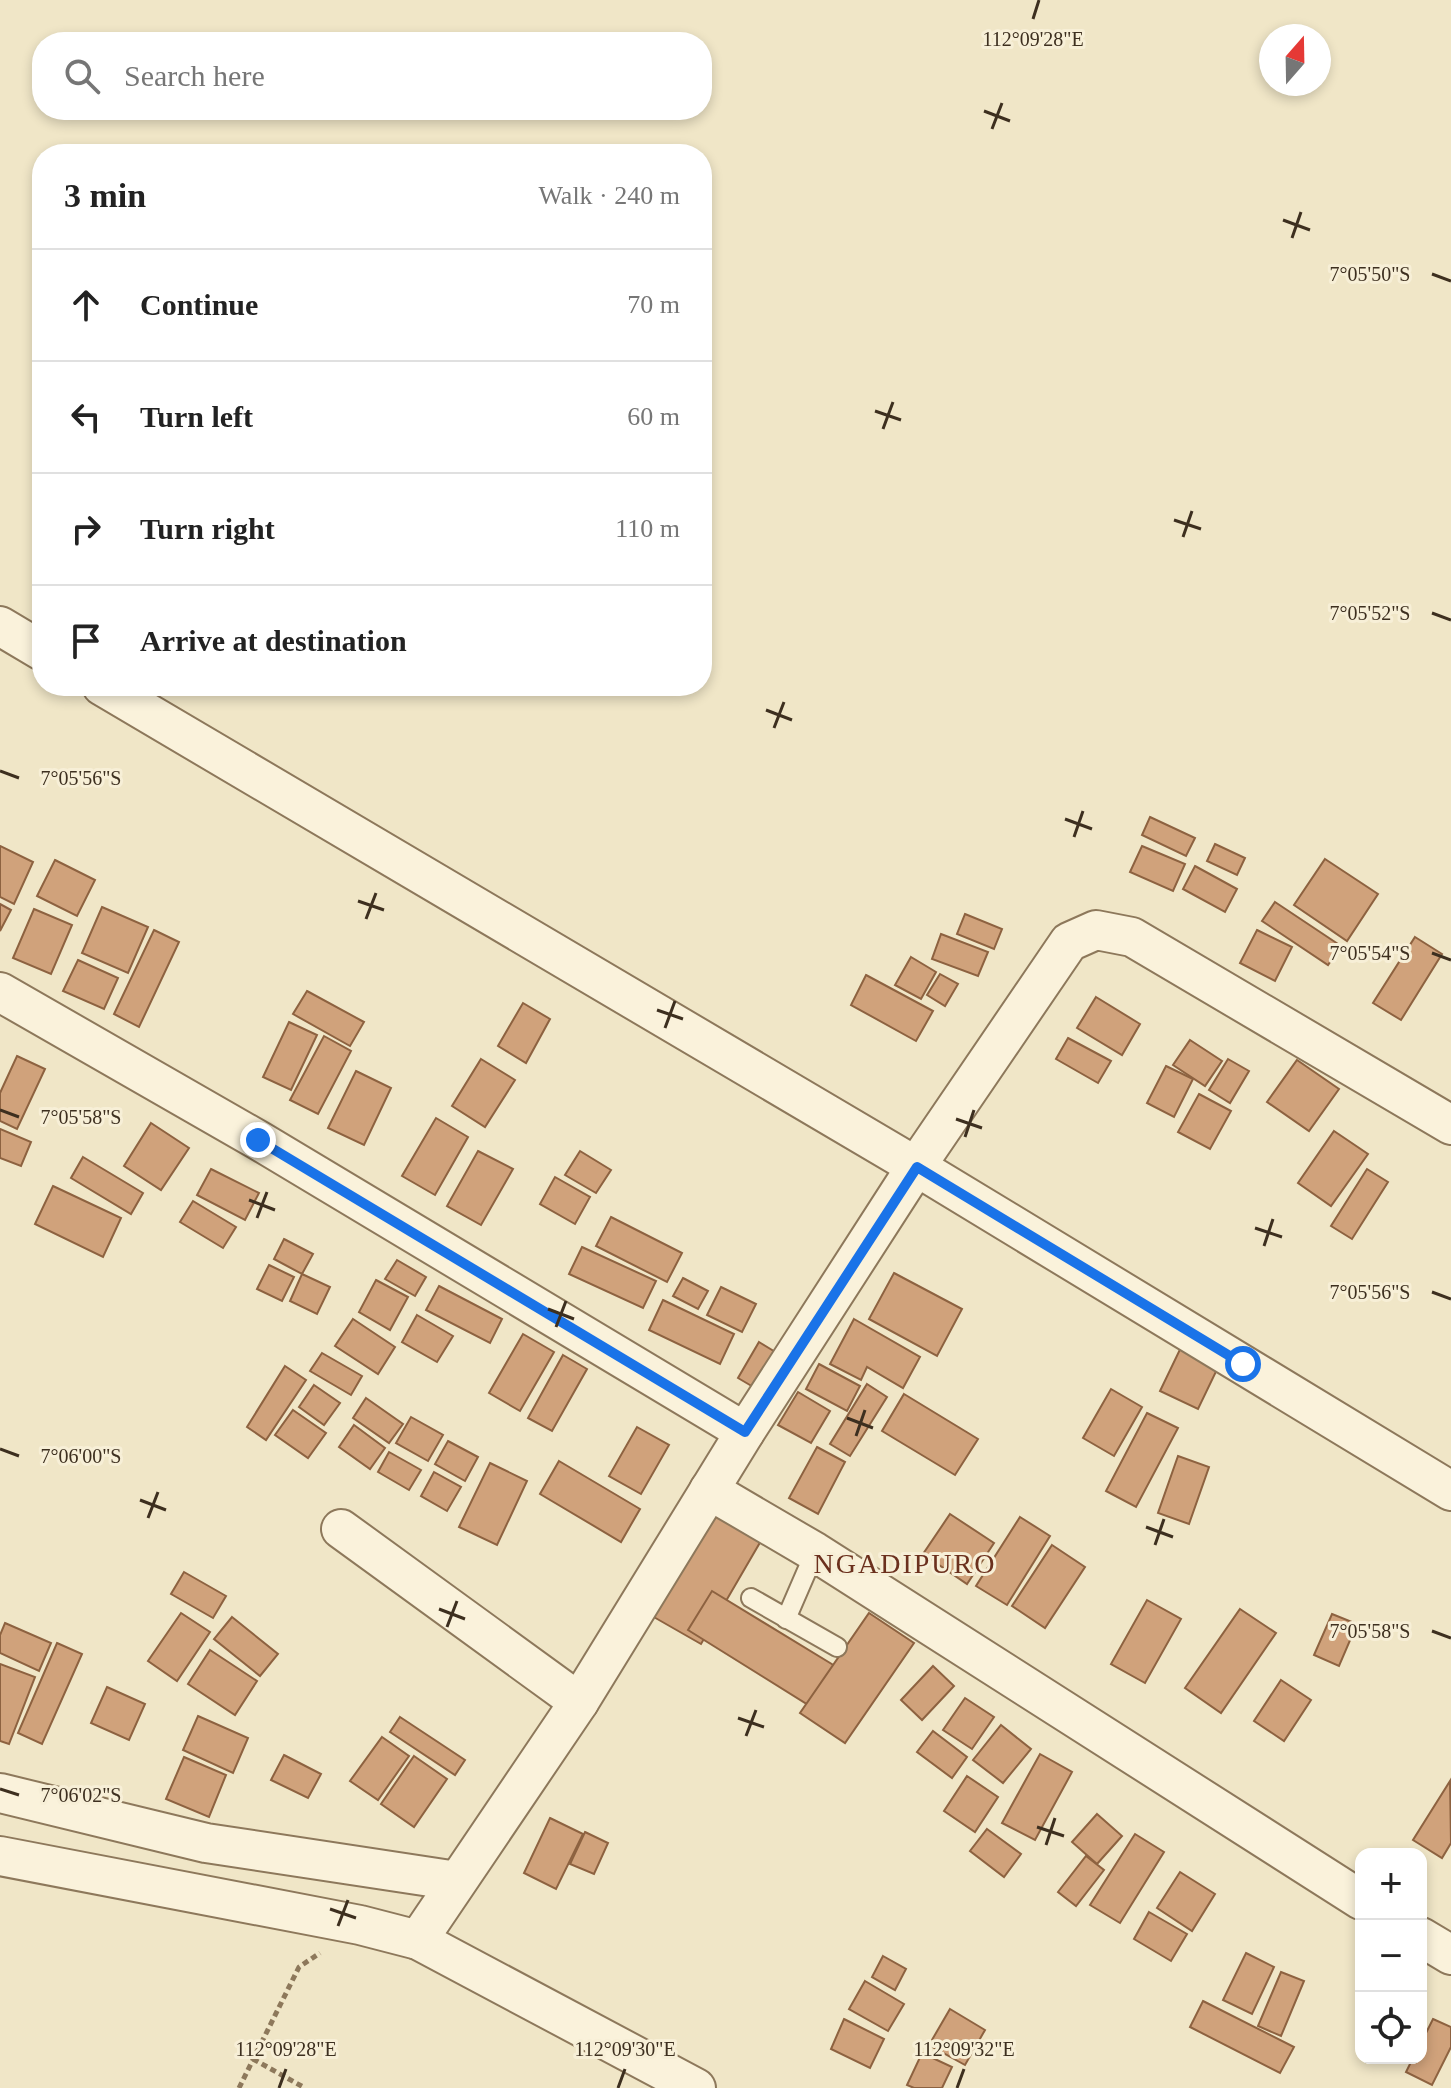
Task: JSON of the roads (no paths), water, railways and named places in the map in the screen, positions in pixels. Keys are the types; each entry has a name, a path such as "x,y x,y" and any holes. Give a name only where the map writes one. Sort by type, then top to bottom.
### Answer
{"street":[{"path":"0,626 32,645"},
{"path":"119,696 923,1157 1451,1491"},
{"path":"418,1940 579,1702 745,1432 923,1157 1069,942 1096,930 1132,937 1451,1125"},
{"path":"0,992 258,1140 745,1432"},
{"path":"709,1490 815,1552 1355,1896"},
{"path":"341,1529 579,1702"},
{"path":"0,1793 206,1843 457,1881"},
{"path":"0,1856 360,1925 418,1940 696,2088"},
{"path":"1427,1941 1451,1955"}],"lane":[{"path":"786,1619 815,1552"},
{"path":"751,1598 837,1647"}],"district":[{"name":"NGADIPURO","path":"905,1563"}]}
